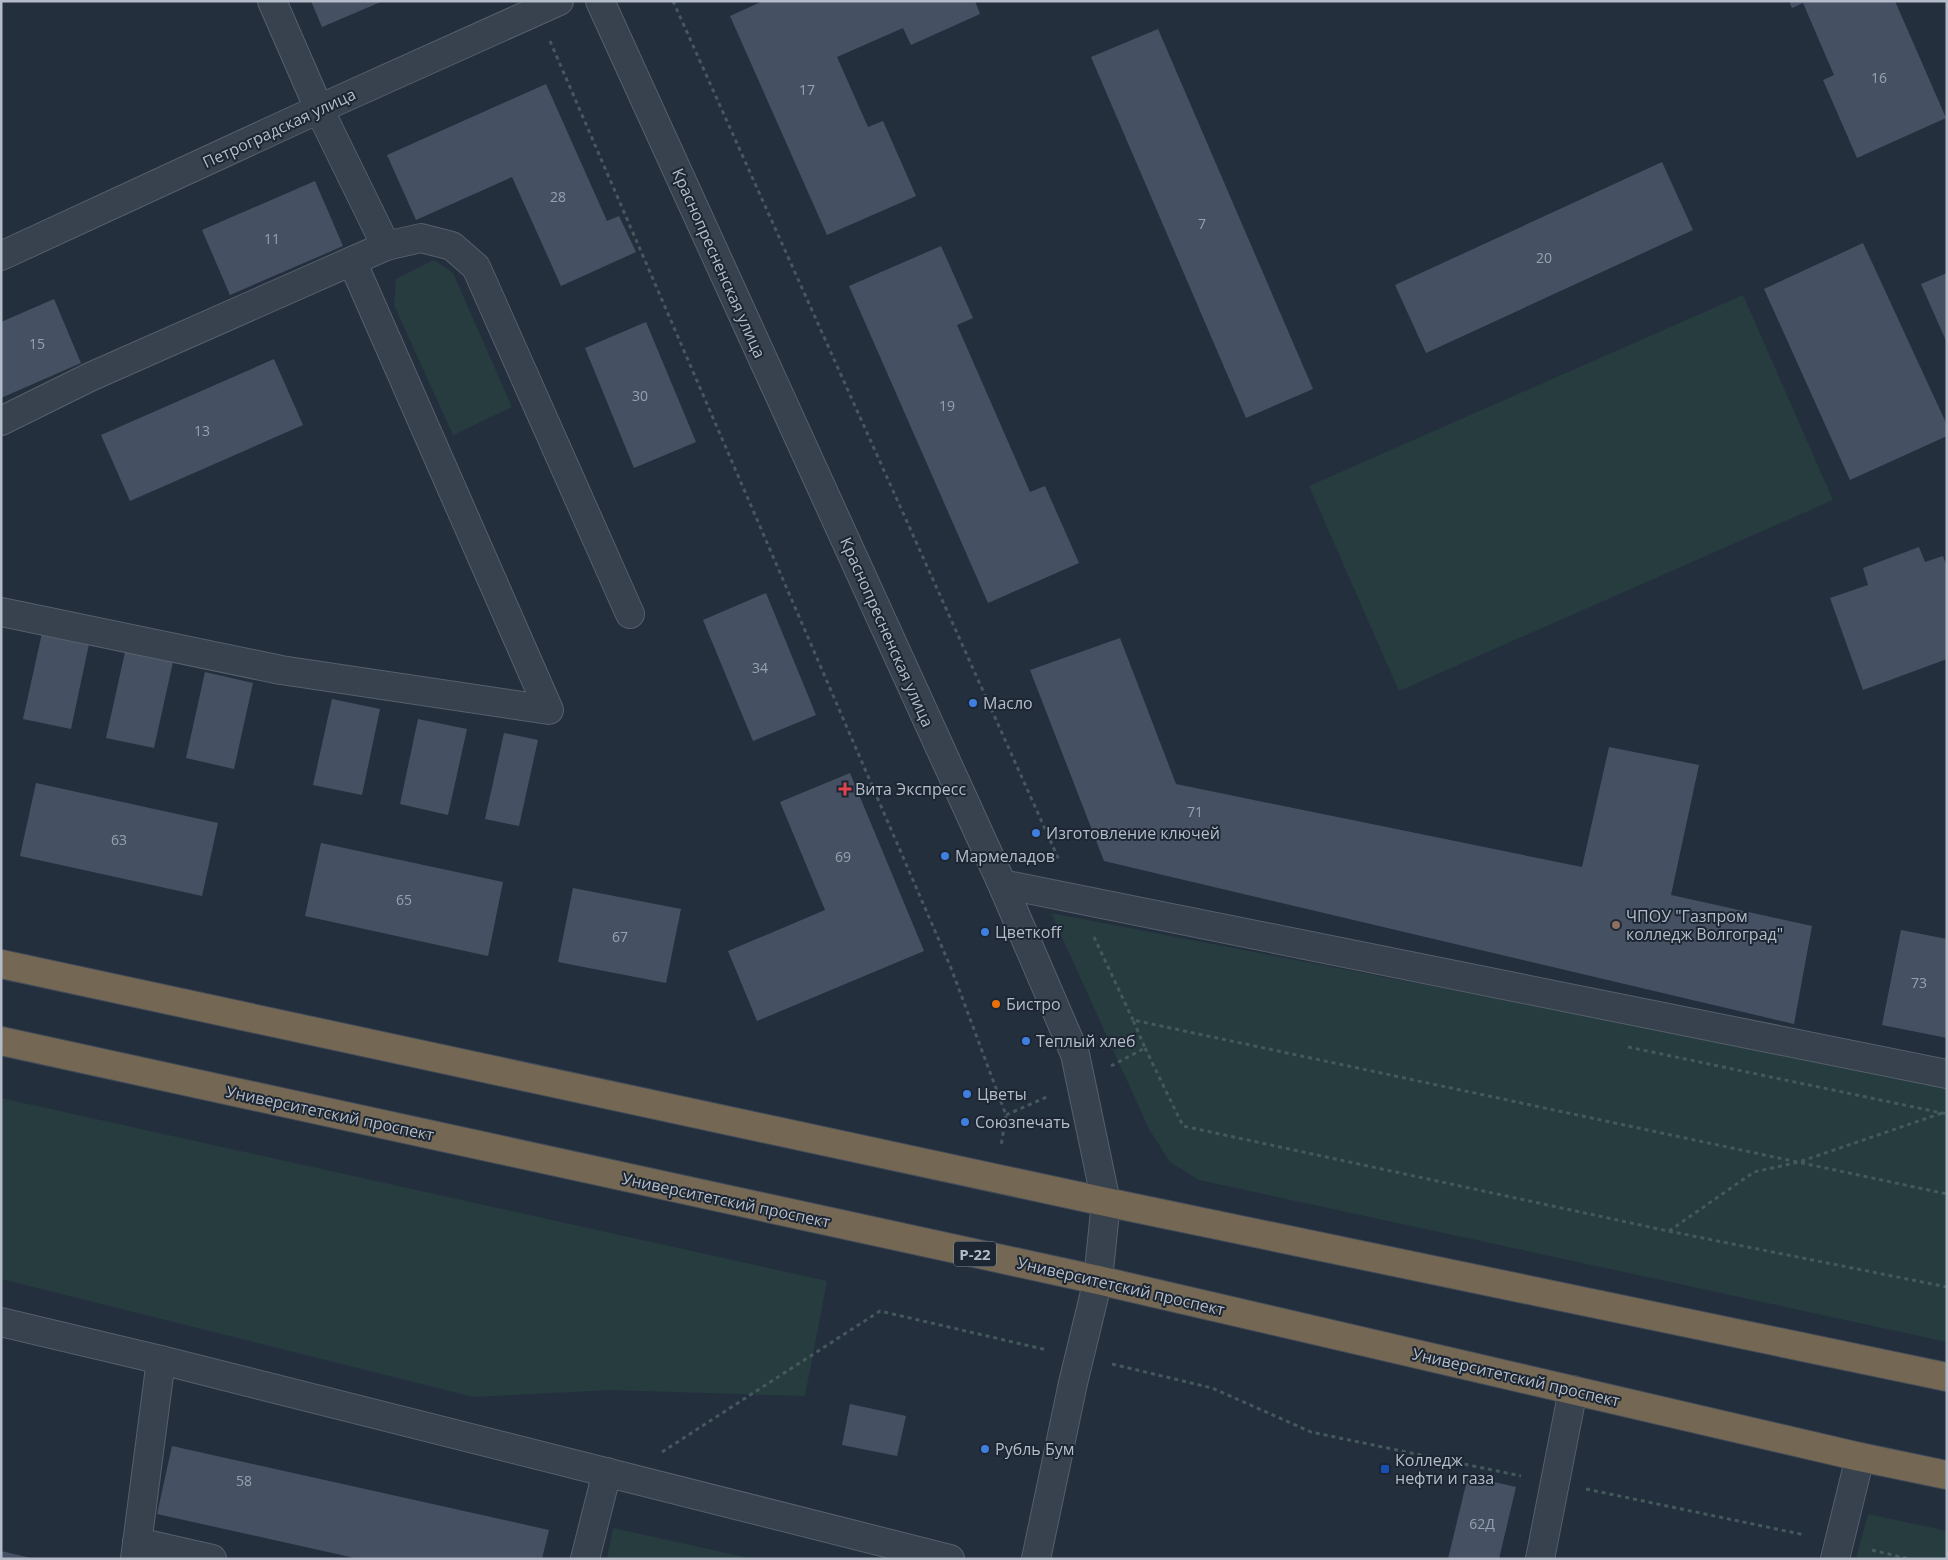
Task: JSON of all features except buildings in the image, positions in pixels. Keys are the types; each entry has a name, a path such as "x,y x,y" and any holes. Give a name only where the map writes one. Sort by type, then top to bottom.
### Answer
{"highway":[{"path":"1,964 1106,1202 1947,1378"},
{"name":"Университетский проспект","path":"1,1041 1098,1280 1860,1457 1947,1475"}],"street":[{"path":"272,1 319,109 386,246"},
{"name":"Краснопресненская улица","path":"600,1 1002,884 1075,1054 1106,1202 1098,1280 1079,1357 1036,1559"},
{"name":"Петроградская улица","path":"1,256 319,109 548,6"},
{"path":"1,421 90,377 386,246 421,238 452,246 476,267 630,614"},
{"path":"1,612 280,670 549,710 352,261"},
{"path":"1002,884 1947,1074"},
{"path":"1,1322 161,1360 950,1559"},
{"path":"161,1360 136,1551 212,1559"},
{"path":"1540,1559 1573,1390"},
{"path":"1837,1550 1860,1457"},
{"path":"585,1559 615,1474"}],"path":[{"path":"673,1 1076,899"},
{"path":"548,6 951,968 1006,1115 995,1178"},
{"path":"1103,937 1093,935 1183,1126 1668,1231 1947,1287"},
{"path":"1133,1020 1947,1194"},
{"path":"1620,1046 1945,1113"},
{"path":"1006,1115 1081,1081 1145,1048"},
{"path":"1668,1231 1754,1172 1798,1162 1945,1113"},
{"path":"615,1474 880,1311 1212,1388 1311,1432 1555,1483 1837,1550 1909,1559"}],"green space":[{"path":"434,260 453,273 512,407 453,435 394,305 396,279"},
{"path":"1743,295 1833,500 1399,691 1309,486"},
{"path":"1051,913 1947,1085 1947,1342 1199,1180 1170,1162 1149,1129"},
{"path":"1,1098 827,1281 805,1396 610,1390 474,1397 1,1279"},
{"path":"1868,1514 1947,1531 1947,1559 1856,1559"},
{"path":"613,1528 754,1559 607,1559"}],"place":[{"name":"Масло","path":"973,703"},
{"name":"Вита Экспресс","path":"845,789"},
{"name":"Изготовление ключей","path":"1036,833"},
{"name":"Мармеладов","path":"945,856"},
{"name":"ЧПОУ \"Газпром колледж Волгоград\"","path":"1616,925"},
{"name":"Цветкоff","path":"985,932"},
{"name":"Бистро","path":"996,1004"},
{"name":"Теплый хлеб","path":"1026,1041"},
{"name":"Цветы","path":"967,1094"},
{"name":"Союзпечать","path":"965,1122"},
{"name":"Рубль Бум","path":"985,1449"},
{"name":"Колледж нефти и газа","path":"1385,1469"}]}
